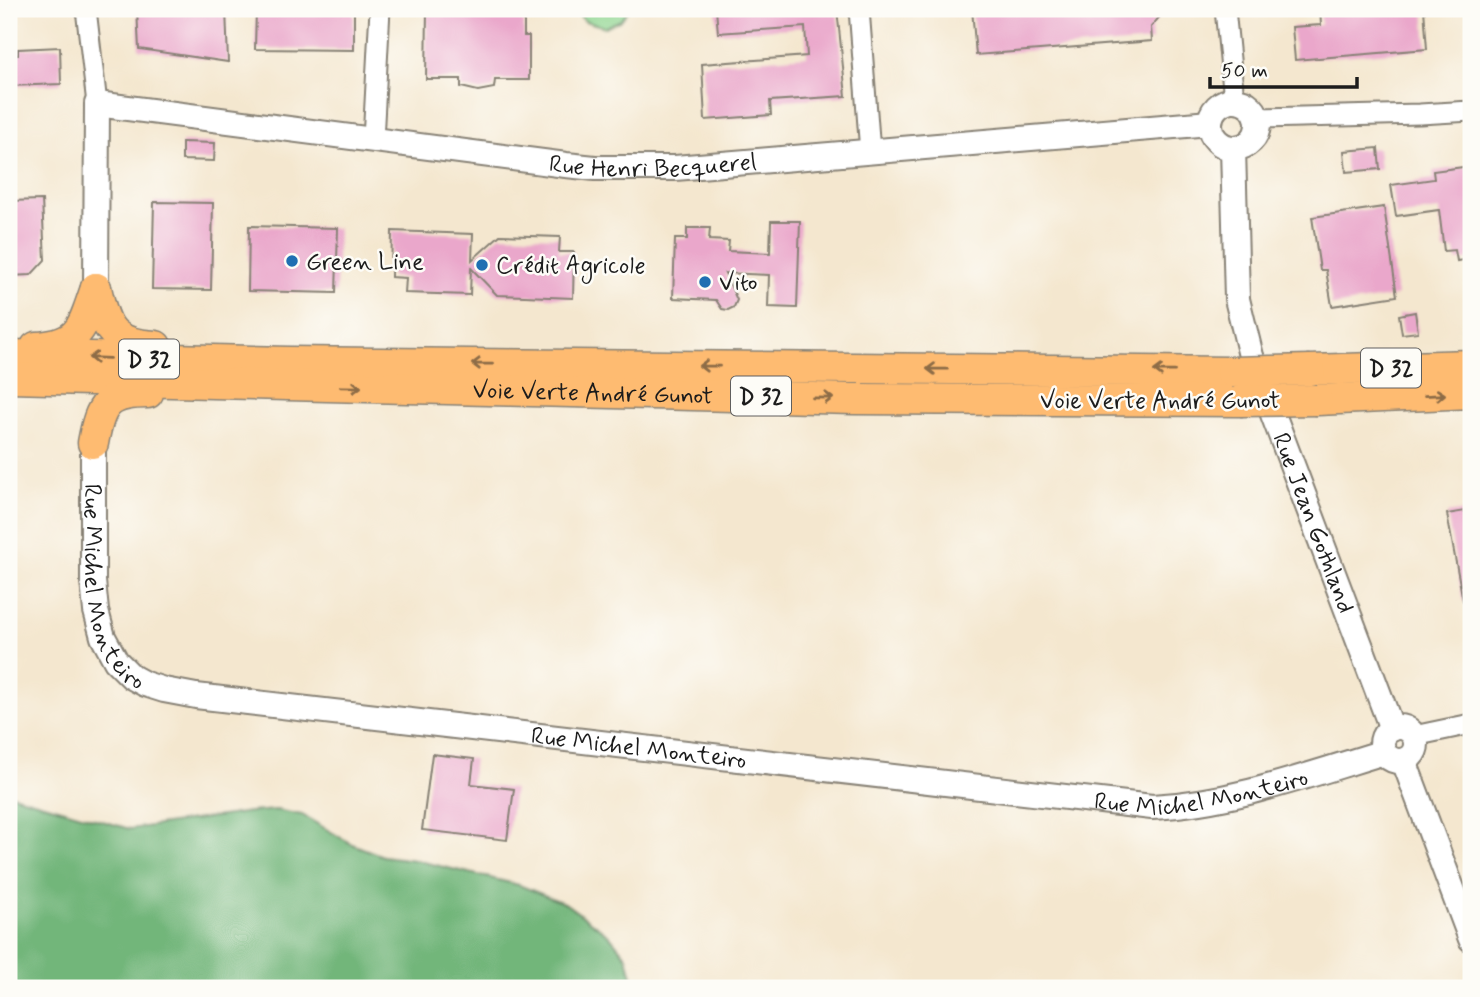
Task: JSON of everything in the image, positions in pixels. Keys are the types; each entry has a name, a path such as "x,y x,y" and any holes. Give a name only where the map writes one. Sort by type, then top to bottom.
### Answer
{"main road":[{"path":"9,348 57,346 71,339 85,319 96,288"},
{"path":"93,443 102,410 107,402 121,394 263,394 286,373 272,353 126,342 106,325 96,288"},
{"name":"Voie Verte André Gunot","path":"9,355 286,373 854,398 1240,401 1471,393"},
{"name":"Voie Verte André Gunot","path":"9,378 286,373 1232,372 1471,365"},
{"path":"9,378 50,385 71,394 82,409 93,443"}],"street":[{"path":"86,9 97,104 96,288"},
{"path":"373,140 380,9"},
{"path":"859,9 870,152"},
{"path":"1225,9 1234,99"},
{"path":"1234,99 1249,104 1258,118 1253,139 1233,148 1219,143 1210,123 1215,109 1227,100 1234,99"},
{"name":"Rue Henri Becquerel","path":"97,104 566,165 625,169 675,168 1210,123"},
{"path":"1258,118 1471,111"},
{"name":"Rue Jean Gothland","path":"1233,148 1236,289 1248,344 1278,431 1471,939"},
{"name":"Rue Michel Monteiro","path":"93,443 93,581 99,625 109,649 124,669 145,684 164,690 196,696 1152,807 1182,806 1226,798 1398,744"},
{"path":"1398,744 1471,724"}],"green space":[{"path":"573,9 629,9 621,20 605,27 585,21"},
{"path":"9,794 130,829 250,812 276,810 302,815 352,844 383,856 415,860 519,885 566,904 609,935 627,957 635,988 9,988"}],"building":[{"path":"137,9 226,9 228,62 139,49"},
{"path":"256,9 354,9 354,50 255,49"},
{"path":"427,9 524,9 524,36 529,36 529,80 495,80 494,88 478,91 461,87 461,79 426,79"},
{"path":"716,9 837,9 846,96 770,101 771,115 705,120 702,64 807,56 805,27 718,33"},
{"path":"972,9 1166,9 1151,27 1152,41 976,55"},
{"path":"1320,9 1424,9 1427,49 1295,60 1292,27 1321,25"},
{"path":"60,47 61,84 9,86 9,55 18,55 18,49"},
{"path":"182,142 215,143 214,161 182,160"},
{"path":"1378,148 1380,169 1346,172 1344,151"},
{"path":"1471,166 1471,259 1457,261 1455,250 1444,251 1439,210 1396,216 1391,185 1434,179 1433,171"},
{"path":"42,200 45,260 31,275 9,276 9,201"},
{"path":"154,202 213,203 211,290 152,289"},
{"path":"1384,207 1397,296 1332,306 1326,270 1320,270 1312,217"},
{"path":"771,221 800,221 797,308 768,307 769,275 725,273 737,300 734,307 728,310 722,309 716,300 673,298 675,239 687,239 687,228 710,228 709,240 729,241 728,251 770,253"},
{"path":"249,226 338,228 336,293 248,291"},
{"name":"Crédit Agricole","path":"392,231 473,234 472,260 500,235 560,237 559,252 574,252 573,298 497,295 471,268 470,295 405,293 406,278 391,277"},
{"path":"1415,312 1418,332 1402,334 1399,315"},
{"path":"1471,510 1471,600 1463,601 1447,514"},
{"path":"432,754 474,759 471,784 514,789 507,840 422,830"}],"place":[{"name":"Green Line","path":"292,261"},
{"name":"Crédit Agricole","path":"482,265"},
{"name":"Vito","path":"705,282"}]}
